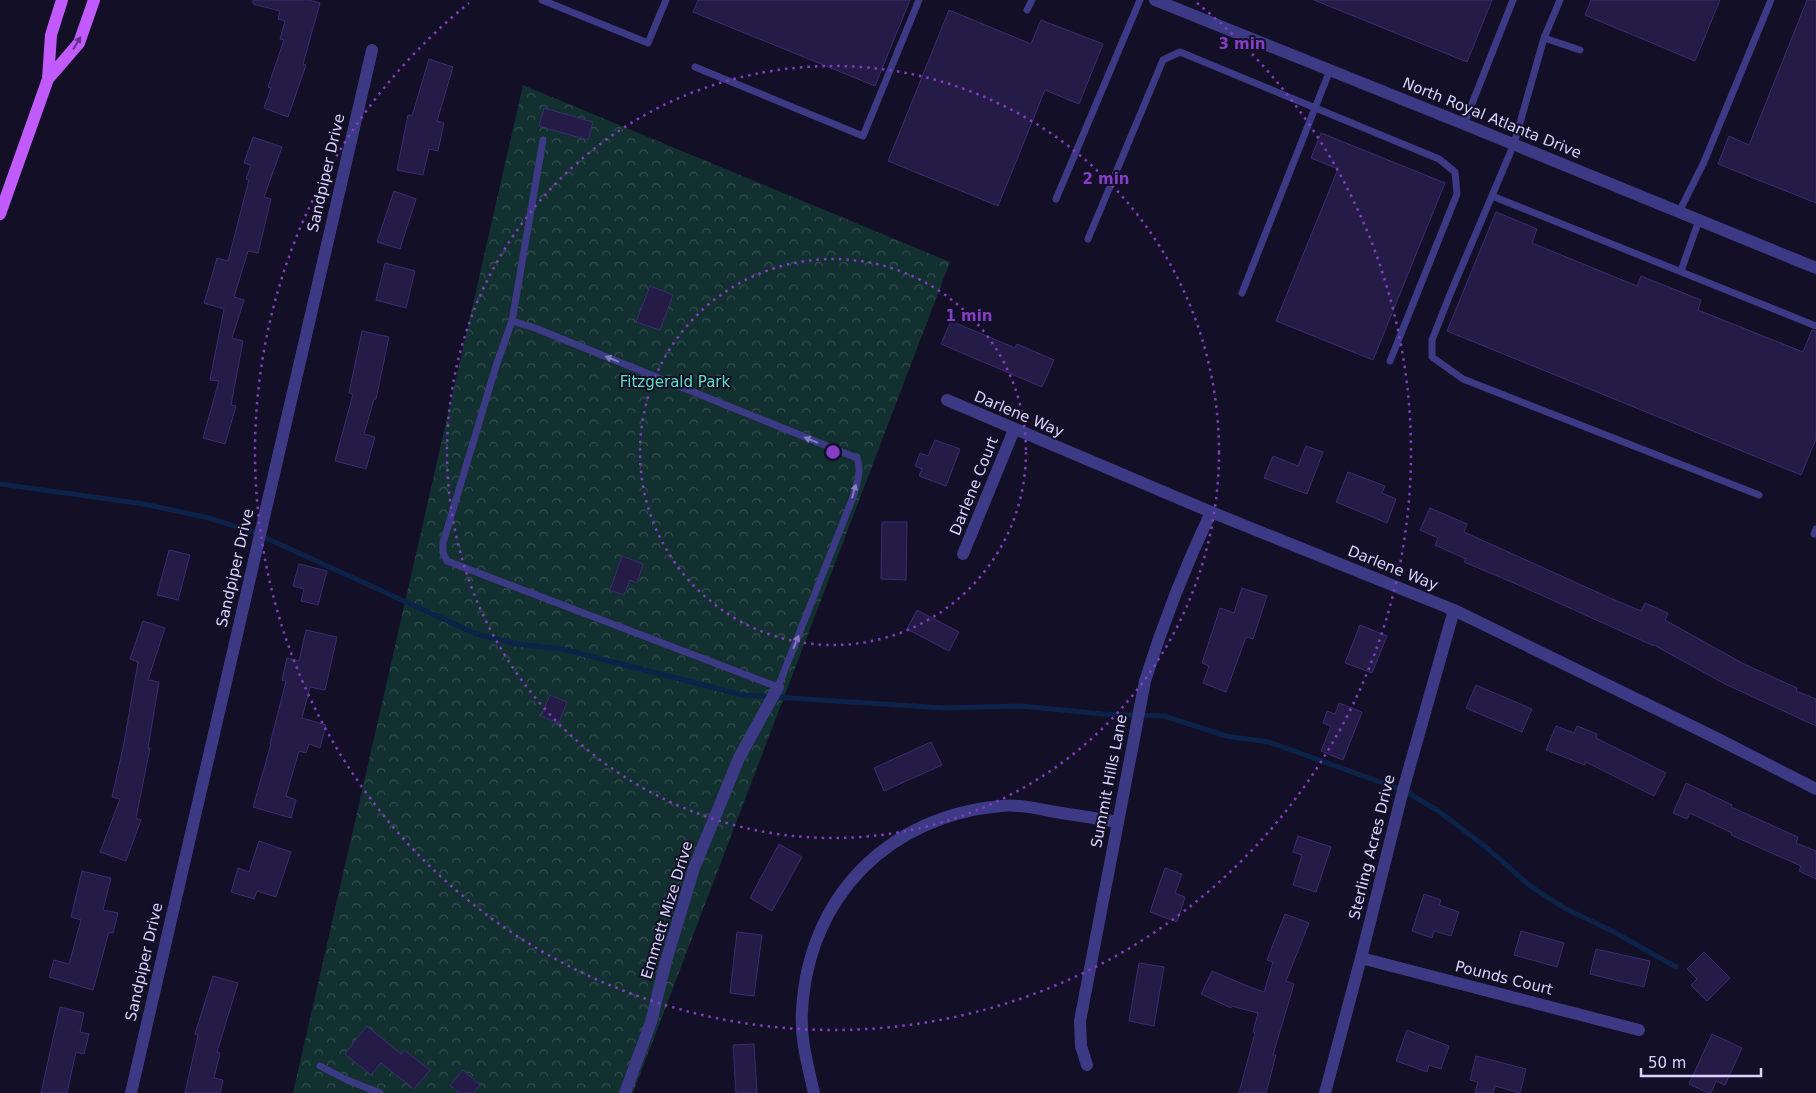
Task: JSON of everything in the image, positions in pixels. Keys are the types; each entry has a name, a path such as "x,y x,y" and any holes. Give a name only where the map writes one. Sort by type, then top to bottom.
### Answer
{"main road":[{"path":"0,214 48,79 52,35 62,0"},
{"path":"48,79 79,42 94,0"}],"street":[{"name":"North Royal Atlanta Drive","path":"1155,0 1816,268"},
{"name":"Sandpiper Drive","path":"131,1093 372,50"},
{"name":"Darlene Way","path":"947,400 1211,512 1454,610 1718,738 1816,789"},
{"name":"Darlene Court","path":"963,554 1014,430"},
{"name":"Summit Hills Lane","path":"1087,1065 1081,1046 1080,1021 1144,680 1188,561 1211,512"},
{"name":"Sterling Acres Drive","path":"1325,1093 1361,958 1402,790 1454,610"},
{"name":"Emmett Mize Drive","path":"625,1093 651,1022 666,960 694,868 739,758 778,687"},
{"path":"814,1093 804,1053 802,1020 806,977 815,943 827,914 847,885 873,857 930,822 962,812 1003,805 1035,808 1117,822"},
{"name":"Pounds Court","path":"1361,958 1639,1030"}],"lane":[{"path":"542,0 648,43 666,0"},
{"path":"695,67 864,136 919,0"},
{"path":"1027,10 1032,0"},
{"path":"1056,199 1140,0"},
{"path":"1464,124 1513,0"},
{"path":"1560,0 1544,38 1514,144 1450,292 1432,340 1432,357 1463,379 1759,495"},
{"path":"1679,212 1704,162 1771,0"},
{"path":"1544,38 1580,50"},
{"path":"1088,239 1163,60 1180,52 1439,159 1455,172 1457,194 1390,361"},
{"path":"1242,293 1330,70"},
{"path":"512,321 535,328 857,458 860,472 853,497 778,687 447,561 443,554 443,543 496,366 512,321 543,140"},
{"path":"1492,196 1816,326"},
{"path":"1681,271 1699,220"},
{"path":"1816,529 1814,534 1816,534"},
{"path":"320,1066 347,1080 380,1093"}],"green space":[{"name":"Fitzgerald Park","path":"523,85 950,262 633,1093 293,1093"}],"building":[{"path":"253,0 309,0 320,3 303,64 306,65 288,117 264,108 271,88 268,87 284,40 280,39 285,21 278,19 280,11 253,4"},
{"path":"698,0 910,0 875,86 693,12"},
{"path":"1314,0 1492,0 1467,62"},
{"path":"1591,0 1720,0 1695,61 1585,15"},
{"path":"1807,0 1816,0 1816,203 1718,164 1729,136 1749,145"},
{"path":"949,10 1031,44 1041,20 1103,44 1079,104 1045,90 998,206 888,161"},
{"path":"429,59 453,67 437,121 444,123 438,151 429,149 423,175 397,170 408,115 412,116"},
{"path":"544,108 593,122 588,140 539,126"},
{"path":"1321,133 1445,183 1373,360 1276,321 1338,169 1311,158"},
{"path":"253,137 282,147 264,197 271,199 258,253 248,251 234,297 244,300 232,338 243,341 231,405 236,406 225,444 203,438 219,381 210,380 224,309 204,303 217,258 228,261 249,180 246,179 251,165 244,163"},
{"path":"394,191 416,199 400,249 377,242"},
{"path":"1496,212 1537,229 1532,243 1637,286 1641,276 1701,300 1698,310 1803,352 1812,330 1816,331 1816,439 1801,475 1447,331"},
{"path":"385,263 415,271 406,308 376,300"},
{"path":"650,286 673,295 660,330 636,322"},
{"path":"951,321 1015,348 1017,344 1054,360 1042,387 941,344"},
{"path":"362,331 389,337 376,399 374,399 364,434 375,437 366,469 335,461 353,394 349,393"},
{"path":"935,440 960,449 946,486 919,476 922,469 915,466 920,453 928,456"},
{"path":"1306,446 1323,452 1307,494 1264,478 1273,456 1298,466"},
{"path":"1348,472 1385,486 1382,493 1396,499 1387,523 1336,502"},
{"path":"1430,508 1467,524 1464,532 1610,598 1641,611 1645,603 1668,613 1665,620 1742,663 1797,688 1796,691 1816,699 1816,726 1725,684 1654,645 1464,562 1466,559 1435,545 1438,538 1420,530"},
{"path":"882,522 907,522 906,580 881,579"},
{"path":"169,550 190,555 178,600 157,595"},
{"path":"622,556 643,564 637,583 630,580 624,595 610,590"},
{"path":"299,564 327,571 318,605 301,601 304,589 293,586"},
{"path":"1242,588 1267,596 1253,639 1246,637 1226,692 1203,683 1209,666 1202,663 1220,608 1234,613"},
{"path":"917,610 959,632 949,651 907,629"},
{"path":"143,621 165,628 148,680 159,682 148,748 150,748 136,818 141,820 126,861 100,852 120,799 112,797 124,743 138,662 130,659"},
{"path":"1360,625 1387,636 1372,673 1345,663"},
{"path":"306,630 337,637 325,690 310,687 302,718 326,725 320,748 309,744 306,753 299,751 286,796 296,800 291,818 253,807 286,681 282,680 287,658 299,661"},
{"path":"1476,685 1532,709 1522,732 1466,708"},
{"path":"550,695 567,702 559,723 541,716"},
{"path":"1339,703 1362,712 1343,760 1321,751 1331,726 1323,723 1327,711 1335,714"},
{"path":"1556,726 1574,733 1577,726 1597,734 1596,738 1666,773 1654,796 1586,762 1585,765 1546,750"},
{"path":"931,742 942,765 884,791 874,768"},
{"path":"1686,783 1732,805 1731,807 1798,837 1796,843 1816,851 1816,879 1799,871 1801,866 1731,835 1732,833 1690,813 1687,819 1673,813"},
{"path":"1298,836 1331,847 1316,892 1293,885 1302,855 1293,852"},
{"path":"259,841 291,852 276,897 257,891 254,899 231,892 238,868 249,872"},
{"path":"779,844 802,857 772,911 750,898"},
{"path":"1165,868 1182,874 1175,893 1185,897 1177,922 1150,912"},
{"path":"82,871 111,878 103,910 118,913 113,933 109,932 93,990 49,977 54,960 69,964 81,920 71,917"},
{"path":"1424,894 1441,900 1439,905 1459,912 1451,936 1434,931 1432,938 1412,931"},
{"path":"1285,914 1309,923 1286,981 1294,984 1273,1055 1276,1055 1266,1093 1239,1093 1255,1033 1253,1032 1258,1013 1232,1006 1231,1008 1201,994 1212,971 1264,992 1273,962 1267,960"},
{"path":"1521,931 1564,943 1557,967 1514,955"},
{"path":"737,932 762,935 754,996 730,993"},
{"path":"1596,949 1650,961 1644,987 1590,974"},
{"path":"1704,952 1730,978 1707,1001 1691,985 1697,979 1687,969"},
{"path":"1139,963 1164,967 1154,1026 1129,1021"},
{"path":"213,976 238,983 217,1052 220,1053 214,1078 223,1080 220,1093 185,1093 198,1035 195,1034"},
{"path":"60,1007 84,1013 80,1032 89,1034 84,1054 76,1052 67,1093 41,1093"},
{"path":"367,1026 401,1054 404,1050 430,1070 414,1089 381,1063 371,1075 345,1054"},
{"path":"1407,1030 1449,1046 1441,1069 1429,1065 1427,1072 1396,1061"},
{"path":"1712,1034 1742,1048 1725,1085 1716,1081 1711,1093 1708,1093 1689,1084"},
{"path":"754,1044 757,1093 736,1093 733,1045"},
{"path":"1476,1056 1526,1069 1520,1093 1495,1086 1493,1093 1475,1093 1478,1082 1470,1080"},
{"path":"463,1070 480,1085 473,1093 460,1093 450,1085"}],"waterway":[{"path":"0,484 144,504 209,518 253,532 476,634 517,644 562,649 743,695 945,708 1021,706 1103,714 1164,716 1226,736 1269,742 1405,791 1437,810 1486,847 1529,885 1564,908 1614,932 1676,967"}]}
